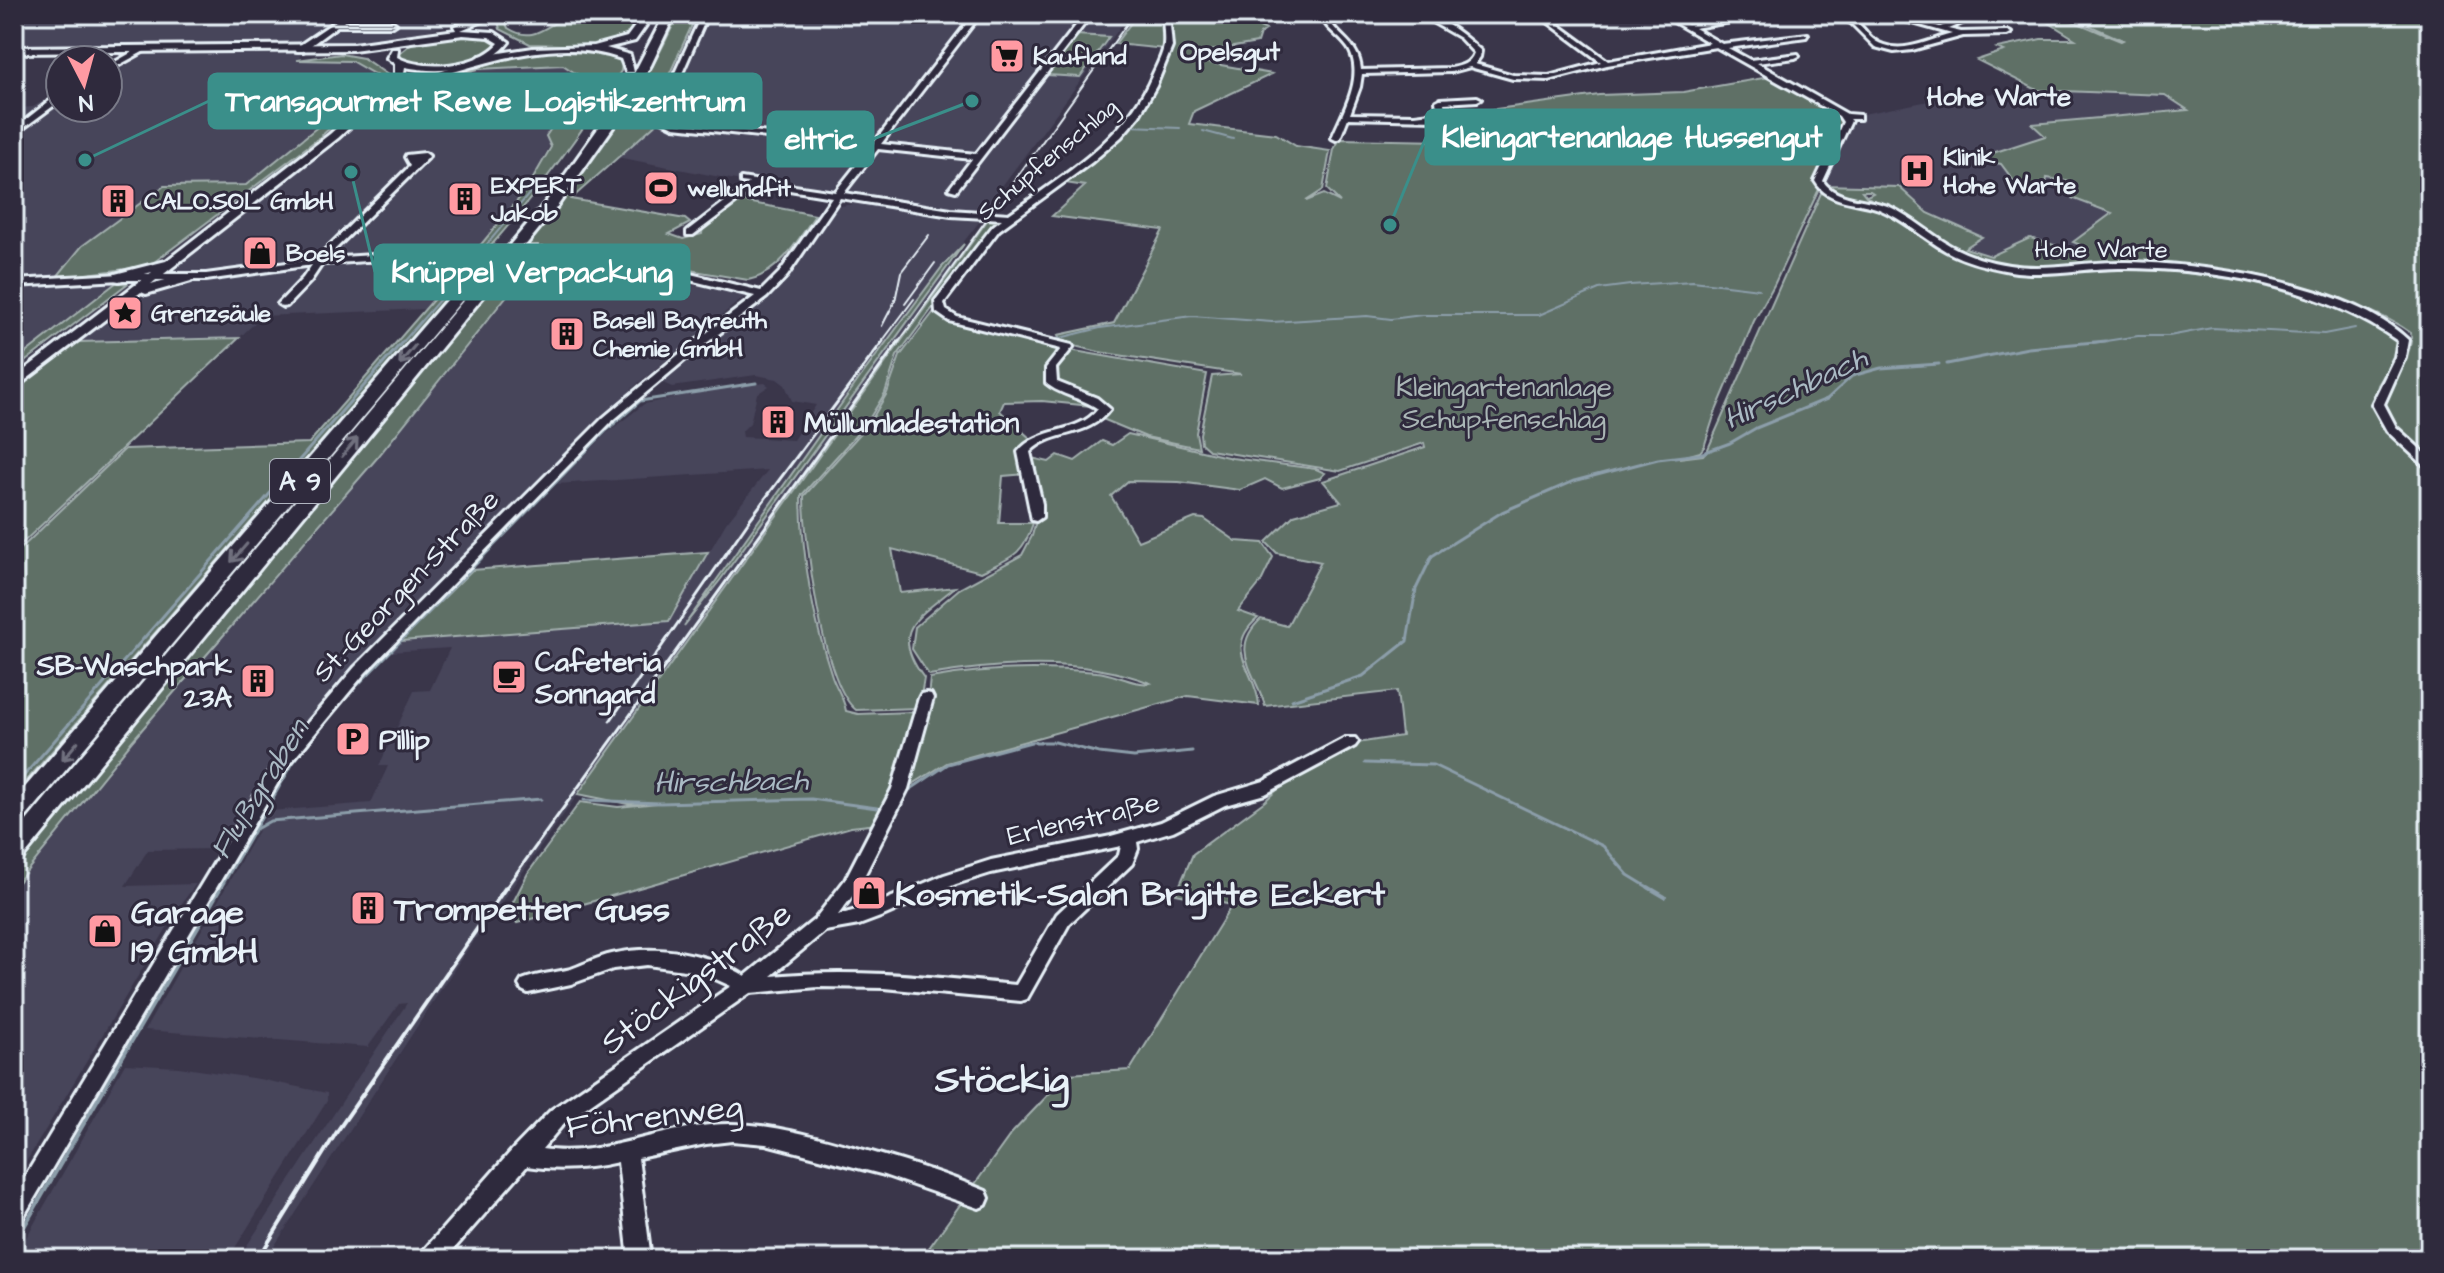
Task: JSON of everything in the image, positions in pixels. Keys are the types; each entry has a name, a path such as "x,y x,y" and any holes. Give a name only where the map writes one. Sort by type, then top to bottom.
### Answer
{"highway":[{"path":"503,44 510,48 610,45 631,39 649,14"},
{"name":"A 9","path":"14,816 533,208 582,144 630,70 657,14"},
{"name":"A 9","path":"14,852 566,186 619,111 670,14"},
{"path":"391,86 523,51"},
{"path":"480,59 523,51 610,51 626,57 630,70"}],"main road":[{"path":"463,32 493,15"},
{"path":"301,48 378,54 493,15"},
{"path":"353,50 378,54 417,40 463,32 496,35 503,44 496,52 480,59 411,72 391,86"},
{"path":"14,50 301,48 395,51 417,40"},
{"path":"395,51 392,58 400,64 426,67"},
{"path":"378,54 396,70 391,86"},
{"path":"14,385 352,122 402,73 400,64"},
{"path":"119,277 182,256"},
{"path":"129,298 187,278"}],"street":[{"path":"301,48 350,14"},
{"path":"705,14 664,104 661,112 665,119 687,128 977,157"},
{"path":"14,283 119,277 187,278 400,253 539,251 589,257 722,282 746,284 766,279 799,254 836,197 978,14"},
{"path":"953,189 1089,14"},
{"path":"1323,14 1327,24 1350,45 1360,72 1336,138"},
{"path":"1421,14 1476,48 1478,56 1470,65"},
{"path":"1540,14 1607,63"},
{"path":"1663,14 1751,62 1795,56"},
{"path":"1835,14 1856,20 1876,45 1888,49 1911,49 1960,34 2007,33"},
{"path":"1884,14 1960,34"},
{"path":"1911,21 1923,14"},
{"path":"1689,27 1760,15"},
{"name":"Schupfenschlag","path":"1036,517 1024,452 1026,446 1037,439 1065,435 1097,418 1104,409 1098,403 1068,393 1052,383 1051,368 1068,347 966,323 941,312 939,305 988,236 1008,217 1089,160 1118,135 1136,114 1168,47 1165,17"},
{"path":"1943,28 1965,20"},
{"path":"336,24 393,24"},
{"path":"1360,72 1439,71 1470,65 1513,77 1542,78 1573,74 1607,63 1806,35"},
{"path":"124,60 144,48"},
{"name":"Hohe Warte","path":"1751,62 1846,118 1819,181 1822,188 1881,207 1953,251 2017,269 2161,266 2249,280 2310,295 2364,313 2403,340 2402,359 2382,387 2378,404 2391,429 2430,464"},
{"path":"1344,116 1442,115 1440,101 1477,99"},
{"path":"14,133 44,110"},
{"path":"283,304 307,280 320,261 415,166"},
{"path":"744,180 836,197 951,213 1008,217"},
{"path":"690,233 757,182"},
{"name":"St.-Georgen-Straße","path":"14,1214 282,763 329,704 607,420 678,360 763,295 799,254"},
{"path":"722,282 763,295"},
{"name":"Stöckigstraße","path":"431,1259 558,1116 746,986 821,924 851,885 900,789 926,698"},
{"name":"Erlenstraße","path":"821,924 840,924 858,918 914,893 991,866 1170,826 1229,797 1254,792 1350,742"},
{"path":"528,985 577,974 614,960 640,958 666,959 714,969 746,986 818,979 884,980 1021,993 1063,919 1126,859 1130,849 1128,836"},
{"name":"Föhrenweg","path":"521,1155 541,1160 627,1151 692,1136 756,1133 901,1169 979,1198"},
{"path":"627,1151 640,1259"}],"shaded area":[{"path":"14,14 472,14 460,23 375,42 124,47 124,44 44,44 44,48 14,49"},
{"path":"697,14 1130,14 982,213 756,184 617,157 658,121 654,109"},
{"path":"302,52 298,60 351,61 379,77 246,185 164,186 82,246 56,278 14,280 14,108 33,107 44,100 44,124 124,124 124,53"},
{"path":"563,65 584,79 527,189 425,309 262,316 239,338 77,342 180,272 174,270 175,267 378,104 432,80 478,69"},
{"name":"Klinik Hohe Warte","path":"2024,90 2165,95 2190,111 2033,124 2046,135 1976,158 2072,182 2072,198 2113,213 2074,242 2089,248 2082,253 2030,238 1991,257 1965,248 1981,237 1928,213 1899,187 1824,185 1831,159 1851,124 1862,121 1858,115 1939,99"},
{"path":"858,203 983,217 948,262 956,263 461,959 266,1259 238,1259 407,1003 399,1004 368,1047 145,1030 269,811 371,803 388,766 379,766 414,691 430,690 450,648 390,652 400,641 669,621 726,523 768,470 557,484 607,433 644,404 727,387 765,383 769,386 757,394 750,423 742,431 743,437 793,440 816,405 792,401 785,385 777,379 756,375 672,387 663,383 662,378 779,285 836,207"},
{"path":"533,263 601,267 697,286 720,285 748,294 637,384 344,674 272,763 218,849 148,850 125,886 196,884 14,1182 14,887 132,741 377,458"},
{"path":"117,282 14,362 14,286"},
{"path":"125,1064 179,1067 259,1079 327,1093 327,1101 228,1259 14,1259"}],"green space":[{"path":"505,14 512,14 505,21 508,28 528,34 577,14 646,14 627,38 592,46 530,44 500,29 498,21"},
{"path":"678,14 697,14 654,108 659,121 571,199 685,219 690,223 669,234 683,239 702,234 703,225 737,200 815,215 779,263 748,280 577,251 526,248 590,164 628,107"},
{"name":"Kleingartenanlage Schupfenschlag","path":"2035,14 2068,20 2121,41 2063,14 2430,14 2430,1259 921,1259 1011,1134 1068,1074 1130,1070 1232,905 1176,894 1193,854 1265,801 1293,775 1351,744 1402,736 1397,691 1265,706 1245,651 1251,630 1261,619 1287,626 1321,562 1277,553 1266,542 1294,515 1341,502 1323,481 1425,447 1424,443 1340,471 1209,450 1201,443 1200,434 1212,376 1241,374 1099,352 1062,343 1058,335 1114,323 1163,230 1052,216 1085,186 1058,182 1089,160 1136,114 1166,49 1115,44 1137,15 1156,16 1156,21 1164,21 1235,15 1266,30 1260,34 1257,43 1204,52 1198,61 1272,74 1194,111 1189,124 1276,134 1296,146 1330,151 1323,190 1306,201 1324,194 1340,202 1327,189 1334,149 1340,139 1444,141 1445,116 1599,95 1683,92 1769,77 1845,120 1821,185 1754,321 1704,447 1700,452 1679,458 1703,455 1708,449 1821,193 1879,208 1948,252 1992,265 2044,272 2118,267 2162,269 2250,282 2358,312 2398,340 2400,351 2378,385 2374,403 2382,405 2409,351 2411,333 2359,307 2291,286 2189,268 2143,264 2032,269 1995,263 1960,251 1926,233 1877,204 1867,196 1873,193 1870,191 1862,191 1871,202 1827,189 1824,185 1899,187 1928,213 1982,237 1965,248 1991,256 2030,238 2082,253 2088,248 2073,242 2112,213 2072,198 2072,182 2047,178 2045,191 2019,188 2001,164 1974,159 2045,136 2032,124 2188,110 2165,95 2037,90 1977,60 2004,51 1997,48 2041,39 2075,39"},
{"path":"449,35 485,35 500,44 478,58 452,64 412,63 399,61 396,56 412,43"},
{"path":"1076,35 1109,37 1080,77 1048,75"},
{"path":"600,52 623,58 621,71 575,140 525,206 489,248 478,248 527,189 551,147 546,136 584,79 563,65 478,69 395,93 402,86 508,56"},
{"path":"341,54 363,58 388,75 319,138 149,266 56,278 82,246 164,186 246,185 379,77 351,61 297,60"},
{"path":"989,218 1001,220 897,356 885,393 866,424 801,496 806,564 814,610 825,654 846,711 858,714 911,712 916,715 908,750 878,824 851,827 517,923 508,912 528,873 580,802 618,807 658,803 628,804 578,794"},
{"path":"964,244 684,626 859,379 942,267"},
{"path":"472,255 483,255 14,795 14,555 125,449 309,443"},
{"path":"518,255 571,256 720,285 580,266 533,263 377,458 132,741 14,887 14,871"},
{"path":"117,282 127,284 14,370 14,362"},
{"path":"936,309 944,317 1061,347 1049,379 1101,407 1042,401 1004,402 1000,411 1032,440 1025,445 1028,474 1003,476 999,523 1033,523 1025,543 1014,555 981,572 892,549 900,593 955,587 919,616 908,636 913,661 924,678 919,708 856,710 844,695 825,642 807,544 804,496 869,424 887,393 900,356"},
{"path":"239,338 14,551 14,389 77,342"},
{"path":"1069,350 1207,374 1196,433 1199,448 1146,437 1100,418 1106,409 1057,386 1052,369"},
{"path":"1128,434 1232,458 1316,469 1325,473 1320,478 1282,488 1265,479 1240,490 1179,482 1128,481 1111,496 1138,541 1195,518 1204,519 1236,541 1263,543 1273,557 1261,582 1238,611 1258,618 1242,640 1242,651 1259,705 1188,696 947,763 903,790 928,698 930,678 992,670 1055,669 1104,673 1138,683 1150,683 1097,669 1069,666 1012,665 929,675 912,649 915,627 959,589 1022,555 1032,536 1039,510 1027,457 1049,462 1058,455 1075,461 1102,441 1112,445"},
{"path":"708,552 669,621 400,641 472,570"}],"waterway":[{"path":"2293,14 2296,19"},
{"path":"1129,126 1180,128"},
{"path":"1203,131 1233,139"},
{"path":"483,249 534,188"},
{"path":"402,343 478,255"},
{"path":"1048,341 1100,328 1192,316 1272,322 1367,316 1391,319 1422,315 1539,315 1599,289 1630,285 1693,281 1759,289"},
{"path":"934,310 950,321 1002,334"},
{"name":"Hirschbach","path":"2106,341 2138,336 2169,336 2212,328 2324,334 2355,328"},
{"path":"14,787 403,341"},
{"name":"Hirschbach","path":"1947,364 2028,348 2106,341"},
{"name":"Hirschbach","path":"2093,343 2106,341"},
{"name":"Hirschbach","path":"1292,700 1363,676 1407,641 1416,589 1432,556 1502,512 1574,481 1658,459 1700,454 1730,443 1756,428 1827,399 1852,376 1881,368 1939,364"},
{"name":"Flußgraben","path":"340,703 607,430 640,401 756,383"},
{"name":"Flußgraben","path":"220,889 293,763 320,727"},
{"name":"Hirschbach","path":"905,793 948,764 1031,742 1055,742 1099,753 1134,757 1192,751"},
{"path":"1365,763 1433,765 1603,846 1628,875 1651,889"},
{"name":"Hirschbach","path":"256,829 270,821 541,799"},
{"name":"Hirschbach","path":"584,800 660,803 811,799 877,808"},
{"name":"Flußgraben","path":"14,1244 221,887"},
{"path":"1648,887 1665,897"}],"railway":[{"path":"898,343 1134,14"},
{"path":"882,326 895,301 901,272 929,235"},
{"path":"905,304 935,263"},
{"path":"881,343 914,299"},
{"path":"610,721 750,519 883,341"},
{"path":"505,889 899,341"},
{"path":"258,1259 338,1130 506,887"}],"place":[{"name":"Kaufland","path":"1007,56"},
{"name":"eltric","path":"972,101"},
{"name":"Transgourmet Rewe Logistikzentrum","path":"85,160"},
{"name":"Klinik Hohe Warte","path":"1917,171"},
{"name":"Knüppel Verpackung","path":"351,172"},
{"name":"wellundfit","path":"661,188"},
{"name":"EXPERT Jakob","path":"465,199"},
{"name":"CALO.SOL GmbH","path":"118,201"},
{"name":"Kleingartenanlage Hussengut","path":"1390,225"},
{"name":"Boels","path":"260,253"},
{"name":"Grenzsäule","path":"125,313"},
{"name":"Basell Bayreuth Chemie GmbH","path":"567,334"},
{"name":"Müllumladestation","path":"778,422"},
{"name":"Cafeteria Sonngard","path":"509,677"},
{"name":"SB-Waschpark 23A","path":"258,681"},
{"name":"Pillip","path":"353,739"},
{"name":"Kosmetik-Salon Brigitte Eckert","path":"869,893"},
{"name":"Trompetter Guss","path":"368,908"},
{"name":"Garage 19 GmbH","path":"105,931"}],"district":[{"name":"Opelsgut","path":"1230,51"},
{"name":"Hohe Warte","path":"1999,96"},
{"name":"Stöckig","path":"1002,1079"}]}
